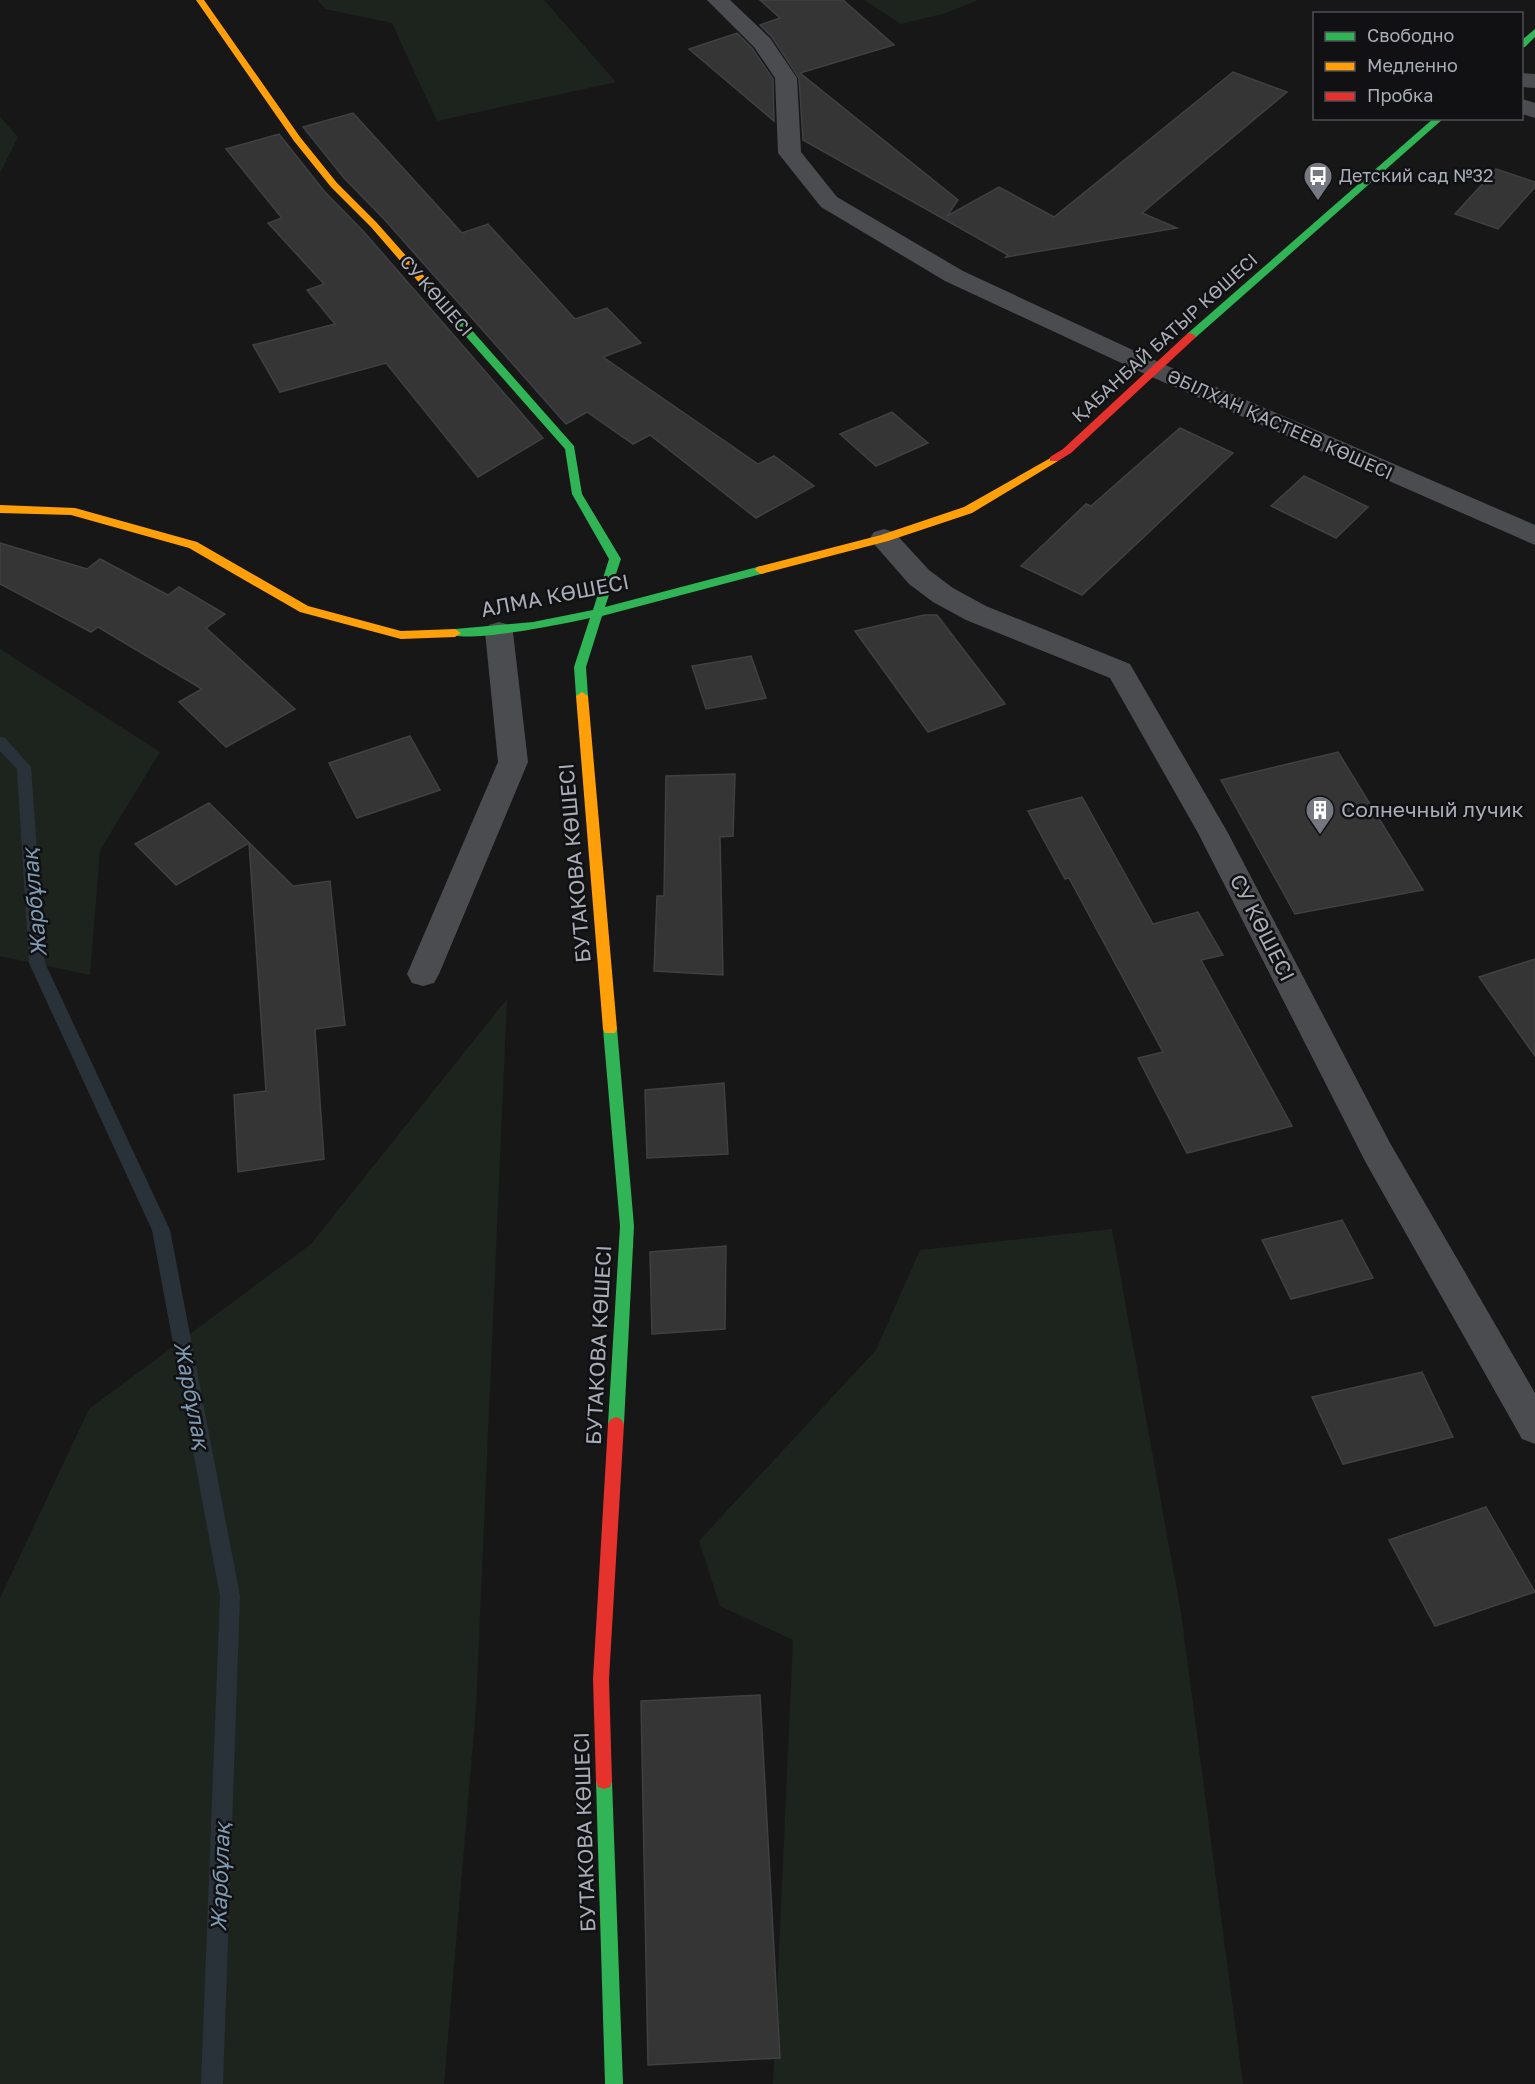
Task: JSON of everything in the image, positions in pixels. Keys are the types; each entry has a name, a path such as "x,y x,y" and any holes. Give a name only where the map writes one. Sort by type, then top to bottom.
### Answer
{"street":[{"name":"СУ КӨШЕСІ","path":"200,0 297,139 334,185 374,225 570,448 577,494 615,559 597,612"},
{"name":"ӘБІЛХАН ҚАСТЕЕВ КӨШЕСІ","path":"718,0 762,43 786,78 790,153 829,202 954,276 1154,369 1535,536"},
{"path":"1523,43 1535,32"},
{"name":"ҚАБАНБАЙ БАТЫР КӨШЕСІ","path":"884,537 968,510 1067,451 1154,369 1438,120"},
{"name":"АЛМА КӨШЕСІ","path":"0,509 70,511 193,545 304,609 401,635 499,632 597,612 884,537"},
{"name":"СУ КӨШЕСІ","path":"884,537 919,576 960,604 976,613 1120,671 1213,833 1378,1153 1535,1427"},
{"name":"БУТАКОВА КӨШЕСІ","path":"597,612 580,668 627,1226 601,1679 614,2084"},
{"path":"423,974 513,762 499,632"}],"shaded area":[{"path":"318,0 544,0 616,82 437,121 392,23 325,9"},
{"path":"864,0 978,0 946,13 901,24"},
{"path":"0,117 18,137 0,173"},
{"path":"0,649 160,752 100,850 90,975 0,956"},
{"path":"507,999 476,1707 444,2084 0,2084 0,1598 89,1409 311,1244"},
{"path":"1112,1229 1181,1613 1243,2084 773,2084 793,1640 720,1606 699,1541 876,1350 920,1250"}],"building":[{"path":"760,0 843,0 894,45 800,73 958,200 947,216 999,187 1054,217 1233,72 1287,92 1142,213 1177,228 1006,257 1008,255 803,140 799,78 772,37 760,25 780,18"},
{"path":"737,33 752,48 773,79 774,121 689,49"},
{"path":"353,113 462,233 488,224 575,319 607,308 641,343 603,357 758,464 774,456 814,486 756,518 650,435 633,444 587,412 566,424 384,219 344,178 303,127"},
{"path":"279,134 324,191 364,232 543,438 478,477 386,363 280,392 253,345 335,324 307,290 324,284 268,223 282,218 226,149"},
{"path":"1496,169 1535,182 1535,187 1498,229 1455,214"},
{"path":"892,412 928,443 876,466 840,434"},
{"path":"1180,428 1233,453 1082,595 1021,566 1086,504 1091,506"},
{"path":"1304,476 1368,507 1336,538 1271,506"},
{"path":"0,543 87,569 100,559 168,595 179,587 225,614 206,628 295,709 226,747 179,702 202,689 98,627 91,632 0,584"},
{"path":"924,615 937,615 1005,704 928,732 855,631"},
{"path":"751,656 766,698 706,709 692,666"},
{"path":"410,736 440,790 357,818 329,763"},
{"name":"Солнечный лучик","path":"1338,752 1423,890 1295,914 1221,780"},
{"path":"735,774 733,836 720,837 723,975 654,971 657,896 664,896 666,776"},
{"path":"1082,797 1153,924 1198,912 1223,955 1201,960 1292,1126 1187,1153 1138,1058 1163,1052 1069,878 1065,879 1028,811"},
{"path":"209,803 293,886 330,881 345,1025 315,1029 324,1159 238,1172 234,1095 266,1091 249,843 176,885 135,844"},
{"path":"1535,959 1535,1056 1479,977"},
{"path":"724,1083 728,1154 647,1158 645,1090"},
{"path":"1342,1220 1373,1278 1291,1299 1262,1240"},
{"path":"726,1246 725,1329 652,1334 650,1252"},
{"path":"1422,1372 1453,1437 1343,1464 1312,1397"},
{"path":"1486,1507 1535,1592 1435,1626 1389,1540"},
{"path":"760,1695 780,2058 648,2065 641,1701"}],"waterway":[{"name":"Жарбұлақ","path":"0,742 24,767 37,963 161,1230 230,1596 212,2084"}],"traffic: fast":[{"path":"1523,44 1535,32"},
{"path":"1191,336 1438,120"},
{"path":"458,321 570,448 577,494 615,559 580,667 582,696"},
{"path":"455,633 533,626 571,619 761,570"},
{"path":"610,1029 627,1226 616,1424"},
{"path":"604,1781 614,2084"}],"traffic: slow":[{"path":"200,0 297,139 334,185 374,225 458,321"},
{"path":"761,570 884,538 968,510 1054,459"},
{"path":"0,509 71,511 193,545 304,609 401,635 455,633"},
{"path":"582,696 610,1029"}],"traffic: jam":[{"path":"1054,459 1067,451 1191,336"},
{"path":"604,1781 601,1679 616,1424"}],"place":[{"name":"Детский сад №32","path":"1318,202"},
{"name":"Солнечный лучик","path":"1320,836"}]}
